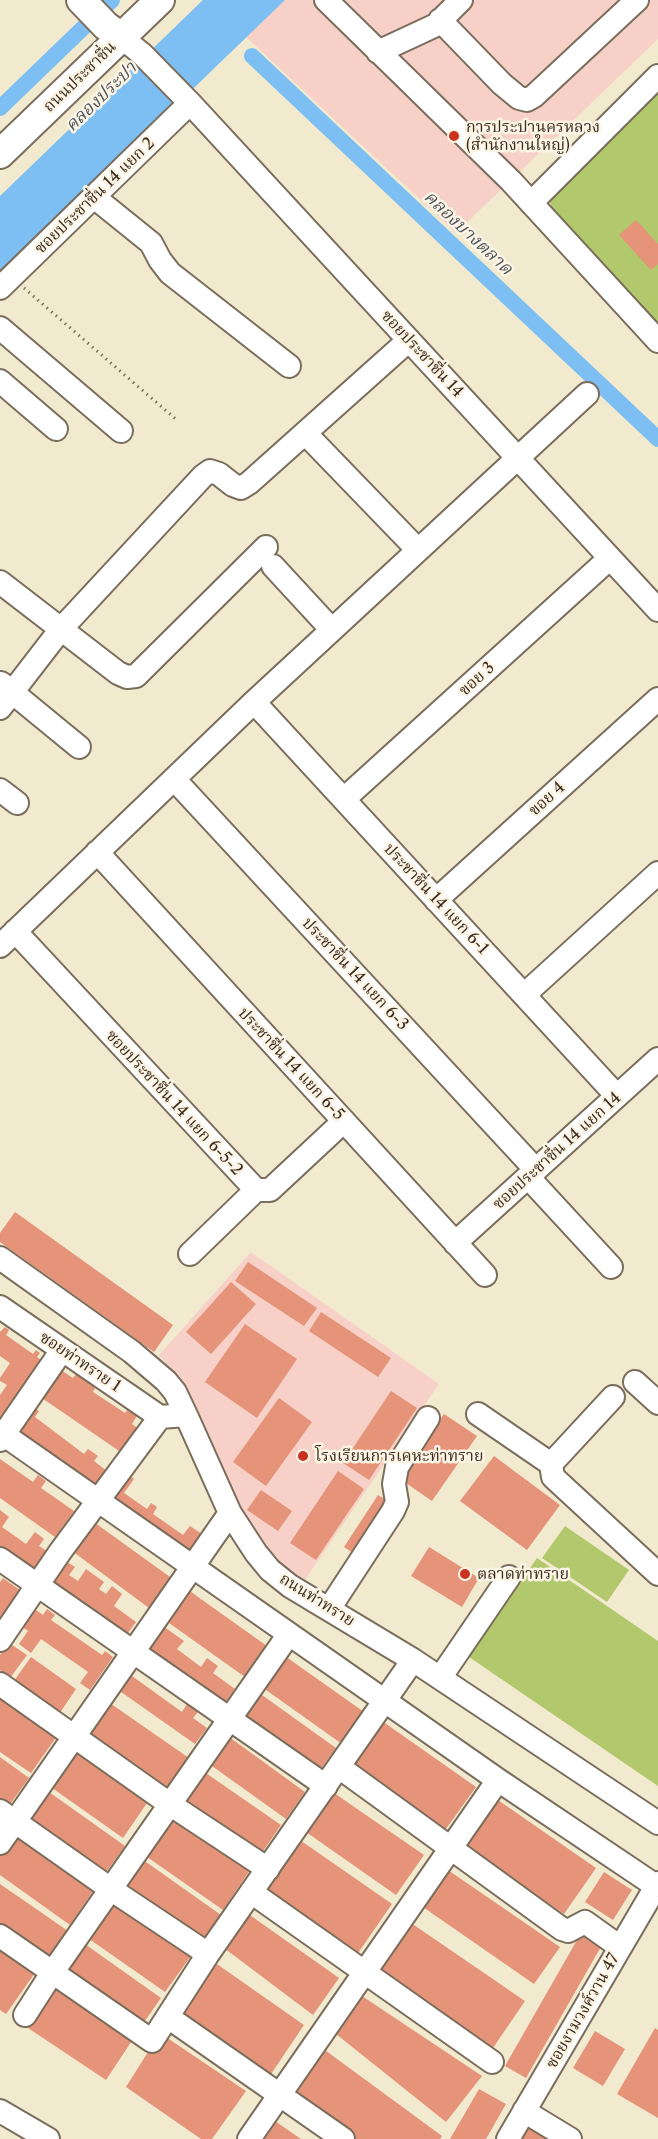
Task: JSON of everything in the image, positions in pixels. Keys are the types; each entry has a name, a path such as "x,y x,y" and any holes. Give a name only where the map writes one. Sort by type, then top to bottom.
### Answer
{"main road":[{"path":"81,0 123,39"},
{"name":"ถนนประชาชื่น","path":"0,154 123,39 160,0"}],"street":[{"path":"326,0 531,203 658,341"},
{"path":"378,52 436,25 461,0"},
{"path":"440,20 502,84 519,98 527,100 534,96 628,3"},
{"name":"ซอยประชาชื่น 14","path":"123,39 188,101 658,609"},
{"path":"531,203 658,76"},
{"name":"ซอยประชาชื่น 14 แยก 2","path":"6,282 188,101"},
{"path":"94,197 151,243 160,260 171,273 289,366"},
{"path":"0,328 121,431"},
{"path":"79,747 4,694 203,476 210,471 241,488 249,483 409,340"},
{"path":"0,381 56,429"},
{"path":"8,938 254,702 587,394"},
{"path":"306,434 418,550"},
{"path":"0,582 127,677 136,676 270,557 332,630"},
{"name":"ขอย 3","path":"344,800 610,558"},
{"name":"ขอย 4","path":"436,900 658,699"},
{"name":"ประชาชื่น 14 แยก 6-1","path":"254,702 617,1096"},
{"name":"ประชาชื่น 14 แยก 6-3","path":"174,779 532,1173 611,1267"},
{"name":"ประชาชื่น 14 แยก 6-5","path":"97,852 485,1275"},
{"path":"524,995 658,873"},
{"name":"ซอยประชาชื่น 14 แยก 6-5-2","path":"8,938 256,1190 270,1190 344,1121"},
{"name":"ซอยประชาชื่น 14 แยก 14","path":"455,1243 658,1059"},
{"path":"190,1254 256,1190"},
{"name":"ถนนท่าทราย","path":"0,1258 150,1366 166,1381 175,1392 230,1513 270,1570 290,1586 413,1660 658,1823"},
{"name":"ซอยท่าทราย 1","path":"0,1307 160,1417"},
{"path":"62,1350 1,1436 498,1780 657,1885"},
{"path":"635,1382 658,1403"},
{"path":"552,1471 613,1396"},
{"path":"478,1414 552,1471 657,1570"},
{"path":"0,1640 97,1501 160,1417 186,1415"},
{"path":"329,1609 393,1511 397,1502 394,1474 428,1418"},
{"path":"0,1843 7,1816 75,1737 230,1513"},
{"path":"0,1559 326,1786"},
{"path":"440,1678 509,1577"},
{"path":"25,2015 52,1972 112,1890 289,1634"},
{"path":"0,1936 152,2041 208,1954 413,1660"},
{"path":"0,1684 171,1805 268,1869"},
{"path":"339,1767 562,1929 568,1931 587,1922 620,1947"},
{"path":"249,2139 498,1780"},
{"path":"7,1816 208,1954"},
{"name":"ซอยงามวงศ์วาน 47","path":"508,2139 657,1885"},
{"path":"251,1893 492,2062"},
{"path":"168,2017 343,2139"},
{"path":"0,2110 48,2139"},
{"path":"524,2111 570,2139"}],"path":[{"path":"6,282 178,421"}],"shaded area":[{"name":"การประปานครหลวง (สำนักงานใหญ่)","path":"285,0 658,0 658,39 456,233 246,37"},
{"name":"โรงเรียนการเคหะท่าทราย","path":"251,1252 439,1384 302,1584 276,1567 248,1527 181,1381 159,1355"}],"green space":[{"path":"658,88 658,324 552,215 550,199"},
{"path":"565,1526 629,1570 607,1602 542,1558"},
{"path":"537,1558 658,1641 658,1786 469,1657"}],"water":[{"path":"203,0 285,0 0,275 0,196"}],"building":[{"path":"636,220 658,244 658,264 651,270 619,235"},
{"path":"15,1212 173,1325 154,1352 0,1242 0,1233"},
{"path":"248,1262 317,1308 304,1326 235,1281"},
{"path":"231,1282 256,1304 211,1354 186,1332"},
{"path":"321,1312 391,1358 378,1377 309,1331"},
{"path":"245,1324 297,1359 257,1418 205,1382"},
{"path":"5,1327 9,1330 6,1335 33,1354 36,1350 40,1353 37,1357 41,1360 0,1419 0,1395 7,1385 0,1381 0,1378 10,1363 0,1356 0,1332"},
{"path":"58,1368 73,1378 77,1373 96,1386 93,1392 125,1413 127,1410 137,1416 132,1424 141,1431 125,1455 39,1396"},
{"path":"391,1391 417,1408 369,1480 343,1463"},
{"path":"279,1398 312,1422 266,1486 233,1462"},
{"path":"31,1405 39,1411 35,1417 84,1454 88,1449 98,1456 94,1461 107,1471 90,1493 10,1433"},
{"path":"444,1414 477,1436 432,1501 400,1479"},
{"path":"494,1456 560,1505 527,1550 460,1501"},
{"path":"0,1459 33,1482 38,1475 46,1481 41,1488 74,1511 55,1537 0,1498"},
{"path":"122,1470 134,1479 124,1493 147,1509 151,1503 157,1507 153,1514 183,1535 190,1526 202,1534 185,1557 102,1498"},
{"path":"338,1471 364,1489 316,1560 290,1543"},
{"path":"261,1490 292,1511 278,1531 247,1510"},
{"path":"378,1495 391,1503 356,1555 344,1547"},
{"path":"0,1510 9,1517 2,1527 26,1544 35,1532 44,1539 39,1546 47,1551 30,1574 0,1553"},
{"path":"91,1520 170,1577 149,1608 68,1548"},
{"path":"429,1547 479,1578 462,1607 411,1576"},
{"path":"67,1562 75,1567 69,1575 78,1581 86,1569 104,1582 99,1589 106,1594 112,1586 122,1594 114,1606 136,1622 122,1641 40,1582"},
{"path":"3,1578 21,1591 0,1621 0,1582"},
{"path":"184,1587 267,1646 245,1677 162,1618"},
{"path":"33,1608 43,1615 47,1609 55,1615 51,1620 102,1655 105,1651 113,1657 90,1690 80,1683 88,1672 41,1639 31,1653 19,1644 28,1631 21,1626"},
{"path":"160,1624 184,1641 177,1649 201,1667 207,1658 218,1666 213,1673 235,1689 220,1709 141,1651"},
{"path":"9,1643 27,1655 10,1678 0,1670 0,1655"},
{"path":"282,1654 364,1712 342,1744 259,1685"},
{"path":"31,1657 76,1689 57,1717 11,1685"},
{"path":"125,1671 182,1712 187,1704 198,1712 193,1718 207,1728 195,1744 114,1687"},
{"path":"255,1690 336,1748 315,1777 234,1719"},
{"path":"0,1697 57,1736 31,1773 0,1752"},
{"path":"104,1699 189,1758 166,1792 81,1733"},
{"path":"382,1721 476,1787 443,1833 349,1767"},
{"path":"225,1734 305,1792 286,1819 205,1761"},
{"path":"70,1748 147,1803 123,1838 45,1783"},
{"path":"0,1757 29,1778 8,1807 0,1802"},
{"path":"200,1769 281,1825 259,1857 178,1800"},
{"path":"42,1787 125,1846 104,1875 22,1816"},
{"path":"334,1793 424,1855 396,1895 306,1832"},
{"path":"495,1798 596,1868 564,1914 463,1845"},
{"path":"168,1813 250,1870 223,1910 140,1852"},
{"path":"13,1830 95,1888 70,1925 0,1875 0,1849"},
{"path":"297,1838 392,1904 356,1956 261,1889"},
{"path":"139,1857 221,1915 202,1942 120,1885"},
{"path":"445,1868 560,1947 534,1984 420,1905"},
{"path":"604,1872 632,1890 613,1920 585,1902"},
{"path":"0,1884 68,1931 46,1962 0,1930"},
{"path":"110,1899 191,1956 165,1992 85,1936"},
{"path":"247,1913 339,1978 313,2015 224,1948"},
{"path":"411,1923 525,2001 493,2048 379,1970"},
{"path":"581,1933 602,1945 526,2078 505,2066"},
{"path":"82,1942 161,1998 140,2028 60,1972"},
{"path":"0,1949 35,1973 6,2014 0,2010"},
{"path":"214,1962 304,2025 267,2080 177,2015"},
{"path":"49,1983 133,2039 106,2080 22,2024"},
{"path":"356,1992 482,2076 446,2122 331,2030"},
{"path":"655,2028 658,2030 658,2118 617,2094"},
{"path":"595,2031 625,2049 603,2086 573,2068"},
{"path":"160,2033 246,2091 212,2139 201,2139 126,2087"},
{"path":"318,2045 442,2136 440,2139 351,2139 286,2090"},
{"path":"479,2089 506,2104 486,2139 450,2139"},
{"path":"269,2117 301,2139 252,2139"},
{"path":"522,2121 552,2139 512,2139"}],"waterway":[{"path":"0,108 112,0"},
{"name":"คลองบางตลาด","path":"252,56 658,439"}],"place":[{"name":"การประปานครหลวง (สำนักงานใหญ่)","path":"454,136"},
{"name":"โรงเรียนการเคหะท่าทราย","path":"303,1456"},
{"name":"ตลาดท่าทราย","path":"465,1574"}],"water label":[{"name":"คลองประปา","path":"101,97"}]}
